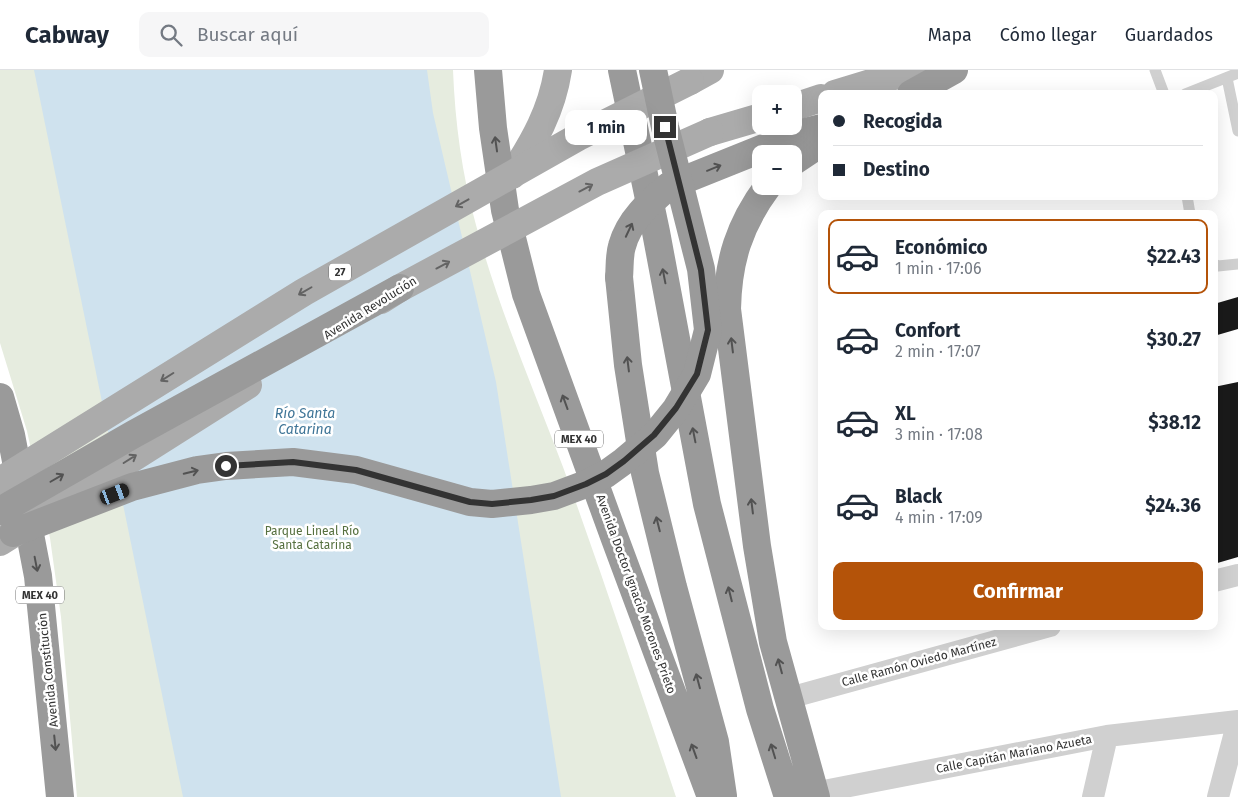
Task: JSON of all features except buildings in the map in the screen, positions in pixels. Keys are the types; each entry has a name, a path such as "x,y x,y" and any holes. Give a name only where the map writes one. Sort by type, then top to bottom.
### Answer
{"highway":[{"name":"Avenida Doctor Ignacio Morones Prieto","path":"488,70 493,128 505,210 526,294 711,797"},
{"path":"622,70 656,232 707,504 760,709 803,796"},
{"path":"4,529 132,487 197,470 226,466 293,462 356,470 470,502 492,504 554,496 606,474 654,435 676,408 697,374 708,330 701,270 665,127 653,70"},
{"path":"918,90 954,70"},
{"path":"723,797 715,742 645,473 628,365 619,277 622,247 630,225 644,207 669,186 801,133 818,129"},
{"path":"802,156 818,145"},
{"path":"762,195 750,214 737,242 729,279 727,309 757,546 773,642 788,698 803,796"},
{"path":"4,529 134,434 400,288"},
{"name":"Avenida Constitución","path":"0,397 11,435 38,576 60,797"}],"main road":[{"path":"512,175 531,146 546,116 558,70"},
{"path":"849,90 913,70"},
{"name":"27","path":"4,476 304,292 578,137 700,76"},
{"path":"802,104 818,99"},
{"name":"Avenida Revolución","path":"400,288 597,182 710,132 752,119"}],"street":[{"path":"1218,580 1238,575"},
{"name":"Calle Ramón Oviedo Martínez","path":"788,698 1035,630"},
{"name":"Calle Capitán Mariano Azueta","path":"803,796 1107,736 1238,721"},
{"path":"1218,797 1238,721"},
{"path":"1093,797 1107,736"}],"lane":[{"path":"1154,70 1162,90"},
{"path":"1195,90 1233,75 1238,131"},
{"path":"1218,266 1238,264"}],"green space":[{"name":"Río Santa Catarina","path":"0,70 453,70 457,129 463,168 485,256 505,317 578,508 676,797 77,797 61,617 50,538 27,431 0,343"}],"water":[{"name":"Río Santa Catarina","path":"34,70 427,70 433,113 496,382 561,797 183,797"}],"route":[{"path":"226,466 293,462 356,470 470,502 492,504 554,496 586,484 606,474 624,461 654,435 676,408 697,374 708,330 701,270 665,127"}],"park label":[{"name":"Parque Lineal Río Santa Catarina","path":"312,538"}]}
